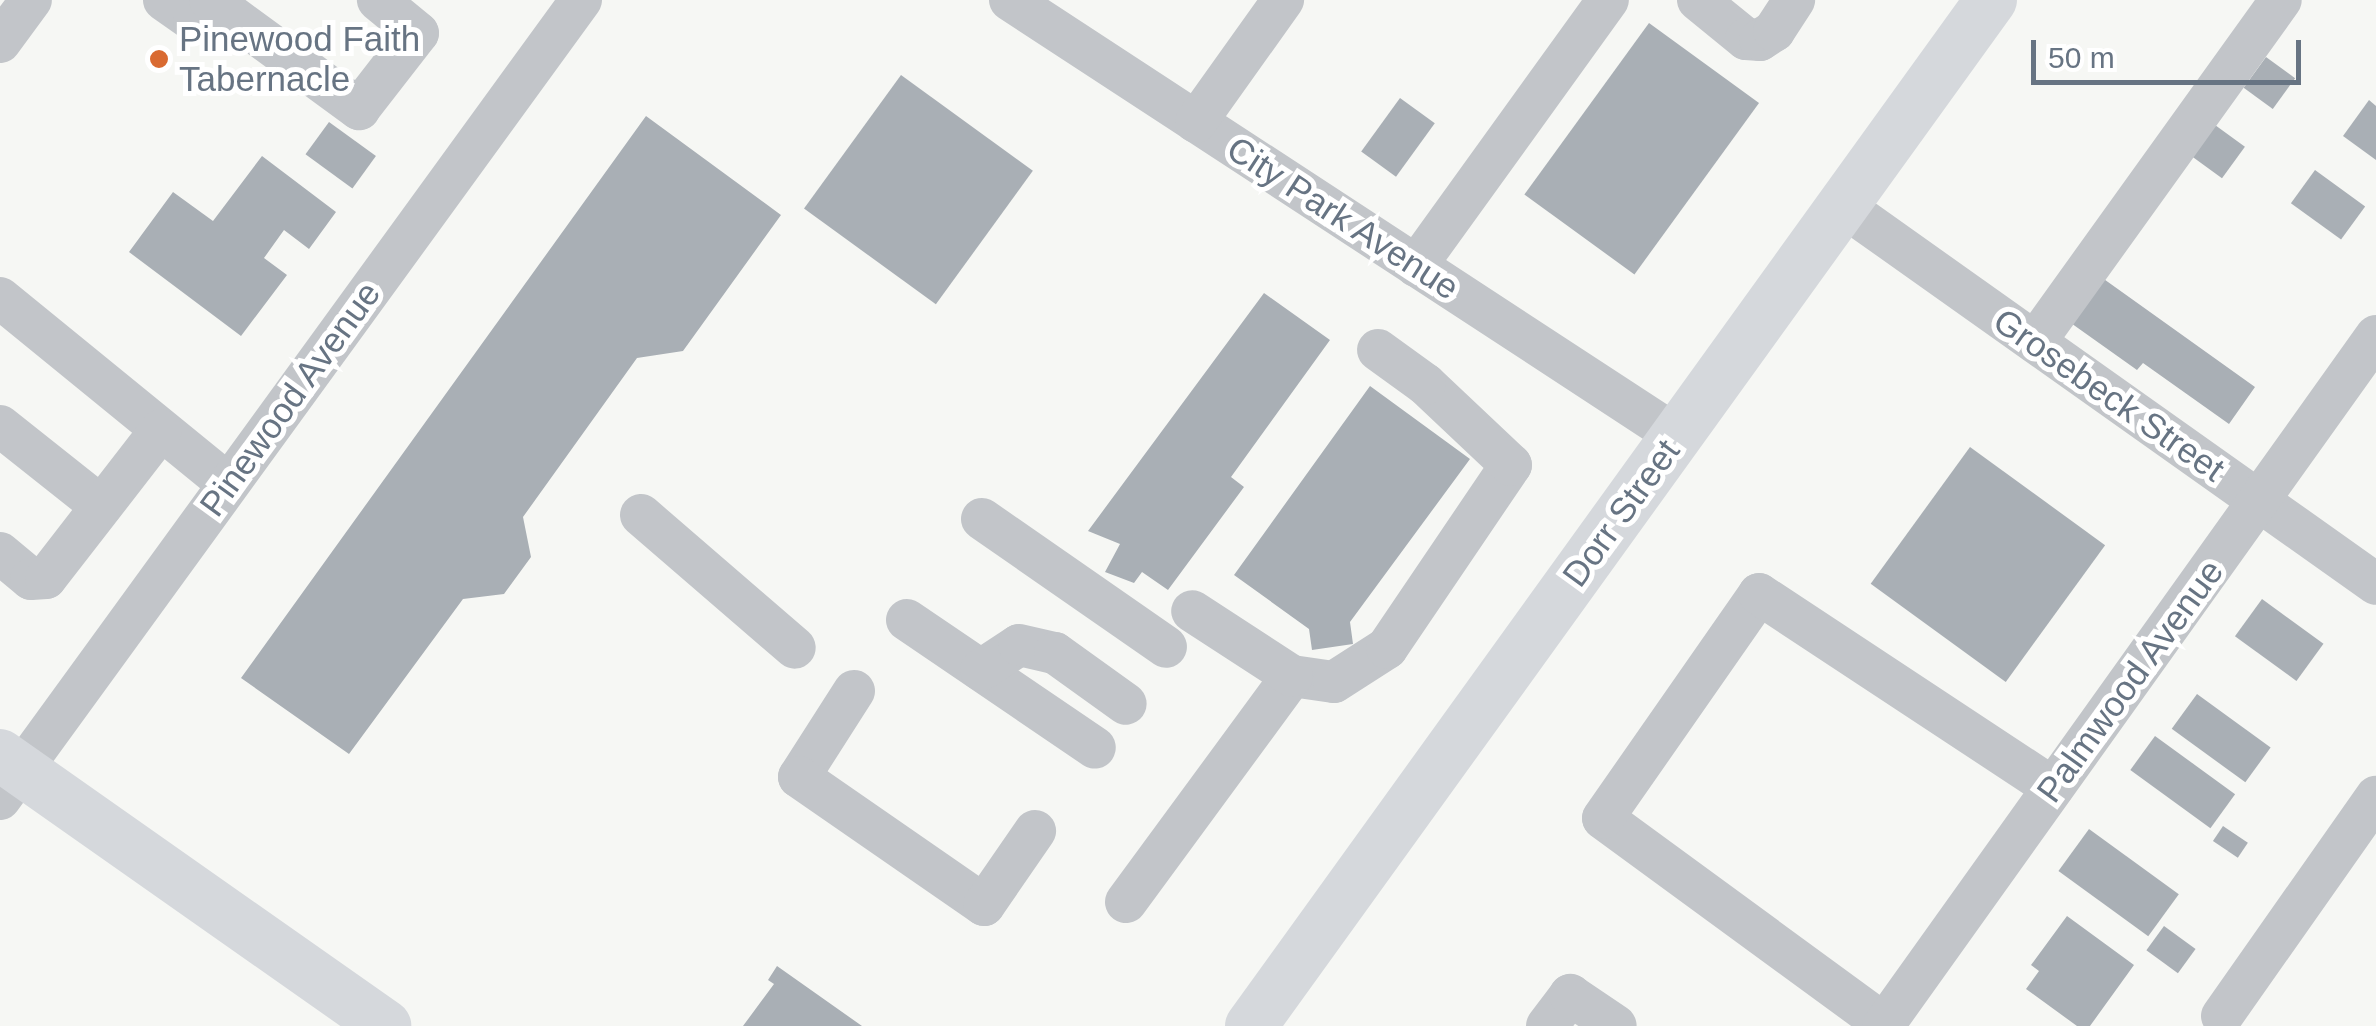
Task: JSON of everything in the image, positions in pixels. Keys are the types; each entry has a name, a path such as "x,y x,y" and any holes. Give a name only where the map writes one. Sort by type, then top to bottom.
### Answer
{"main road":[{"name":"Dorr Street","path":"1251,1026 1992,0"},
{"path":"7,774 378,1024"}],"street":[{"path":"0,42 31,0"},
{"path":"164,0 194,20 210,0 359,110 418,32 378,0"},
{"name":"Pinewood Avenue","path":"7,774 228,484 581,0"},
{"name":"City Park Avenue","path":"1010,0 1677,436"},
{"path":"1196,122 1284,0"},
{"path":"1416,266 1608,0"},
{"path":"1698,0 1746,39 1760,40 1774,31 1794,0"},
{"path":"2035,342 2281,0"},
{"name":"Grosebeck Street","path":"1843,206 2376,584"},
{"path":"0,298 228,484"},
{"name":"Palmwood Avenue","path":"1884,1025 2376,336"},
{"path":"1192,612 1292,676 1334,682 1387,648 1511,465 1426,384 1378,350"},
{"path":"0,426 101,506"},
{"path":"0,553 39,581 161,430"},
{"path":"641,516 796,648"},
{"path":"982,519 1166,647"},
{"path":"1884,1025 1603,818 1759,594 2054,788"},
{"path":"906,620 1095,748"},
{"path":"981,670 1020,645 1056,653 1126,704"},
{"path":"1126,902 1292,676"},
{"path":"854,691 798,778 984,905 1035,831"},
{"path":"2222,1016 2376,797"},
{"path":"1559,1011 1616,1026"}],"building":[{"path":"1649,23 1759,103 1634,274 1524,195"},
{"path":"2266,57 2295,78 2273,109 2244,88"},
{"path":"901,75 1033,171 936,304 804,208"},
{"path":"1400,98 1435,123 1396,177 1361,151"},
{"path":"2369,100 2376,106 2376,160 2343,136"},
{"path":"646,116 781,215 683,351 637,358 523,517 531,557 504,594 463,599 349,754 241,678"},
{"path":"329,122 376,156 352,188 305,154"},
{"path":"2215,125 2245,147 2222,178 2192,157"},
{"path":"262,156 336,212 309,249 284,230 264,258 287,275 241,336 129,252 173,192 213,221"},
{"path":"2315,170 2365,206 2341,240 2291,203"},
{"path":"2094,272 2255,387 2229,424 2143,363 2137,370 2061,316"},
{"path":"1264,293 1330,340 1231,477 1244,487 1168,590 1142,572 1134,583 1105,572 1120,544 1088,531"},
{"path":"1370,386 1470,459 1350,622 1353,644 1312,650 1309,629 1234,575"},
{"path":"1970,447 2105,545 2006,682 1871,584"},
{"path":"2262,599 2323,644 2296,681 2235,636"},
{"path":"2197,694 2271,747 2245,782 2172,729"},
{"path":"2155,736 2235,794 2210,828 2130,770"},
{"path":"2223,826 2248,843 2238,858 2213,841"},
{"path":"2089,829 2179,894 2148,936 2058,871"},
{"path":"2067,916 2134,965 2090,1026 2077,1026 2026,989 2039,971 2031,965"},
{"path":"2164,926 2196,949 2178,973 2146,950"},
{"path":"777,966 862,1026 743,1026 774,984 768,980"}],"place":[{"name":"Pinewood Faith Tabernacle","path":"159,59"}]}
